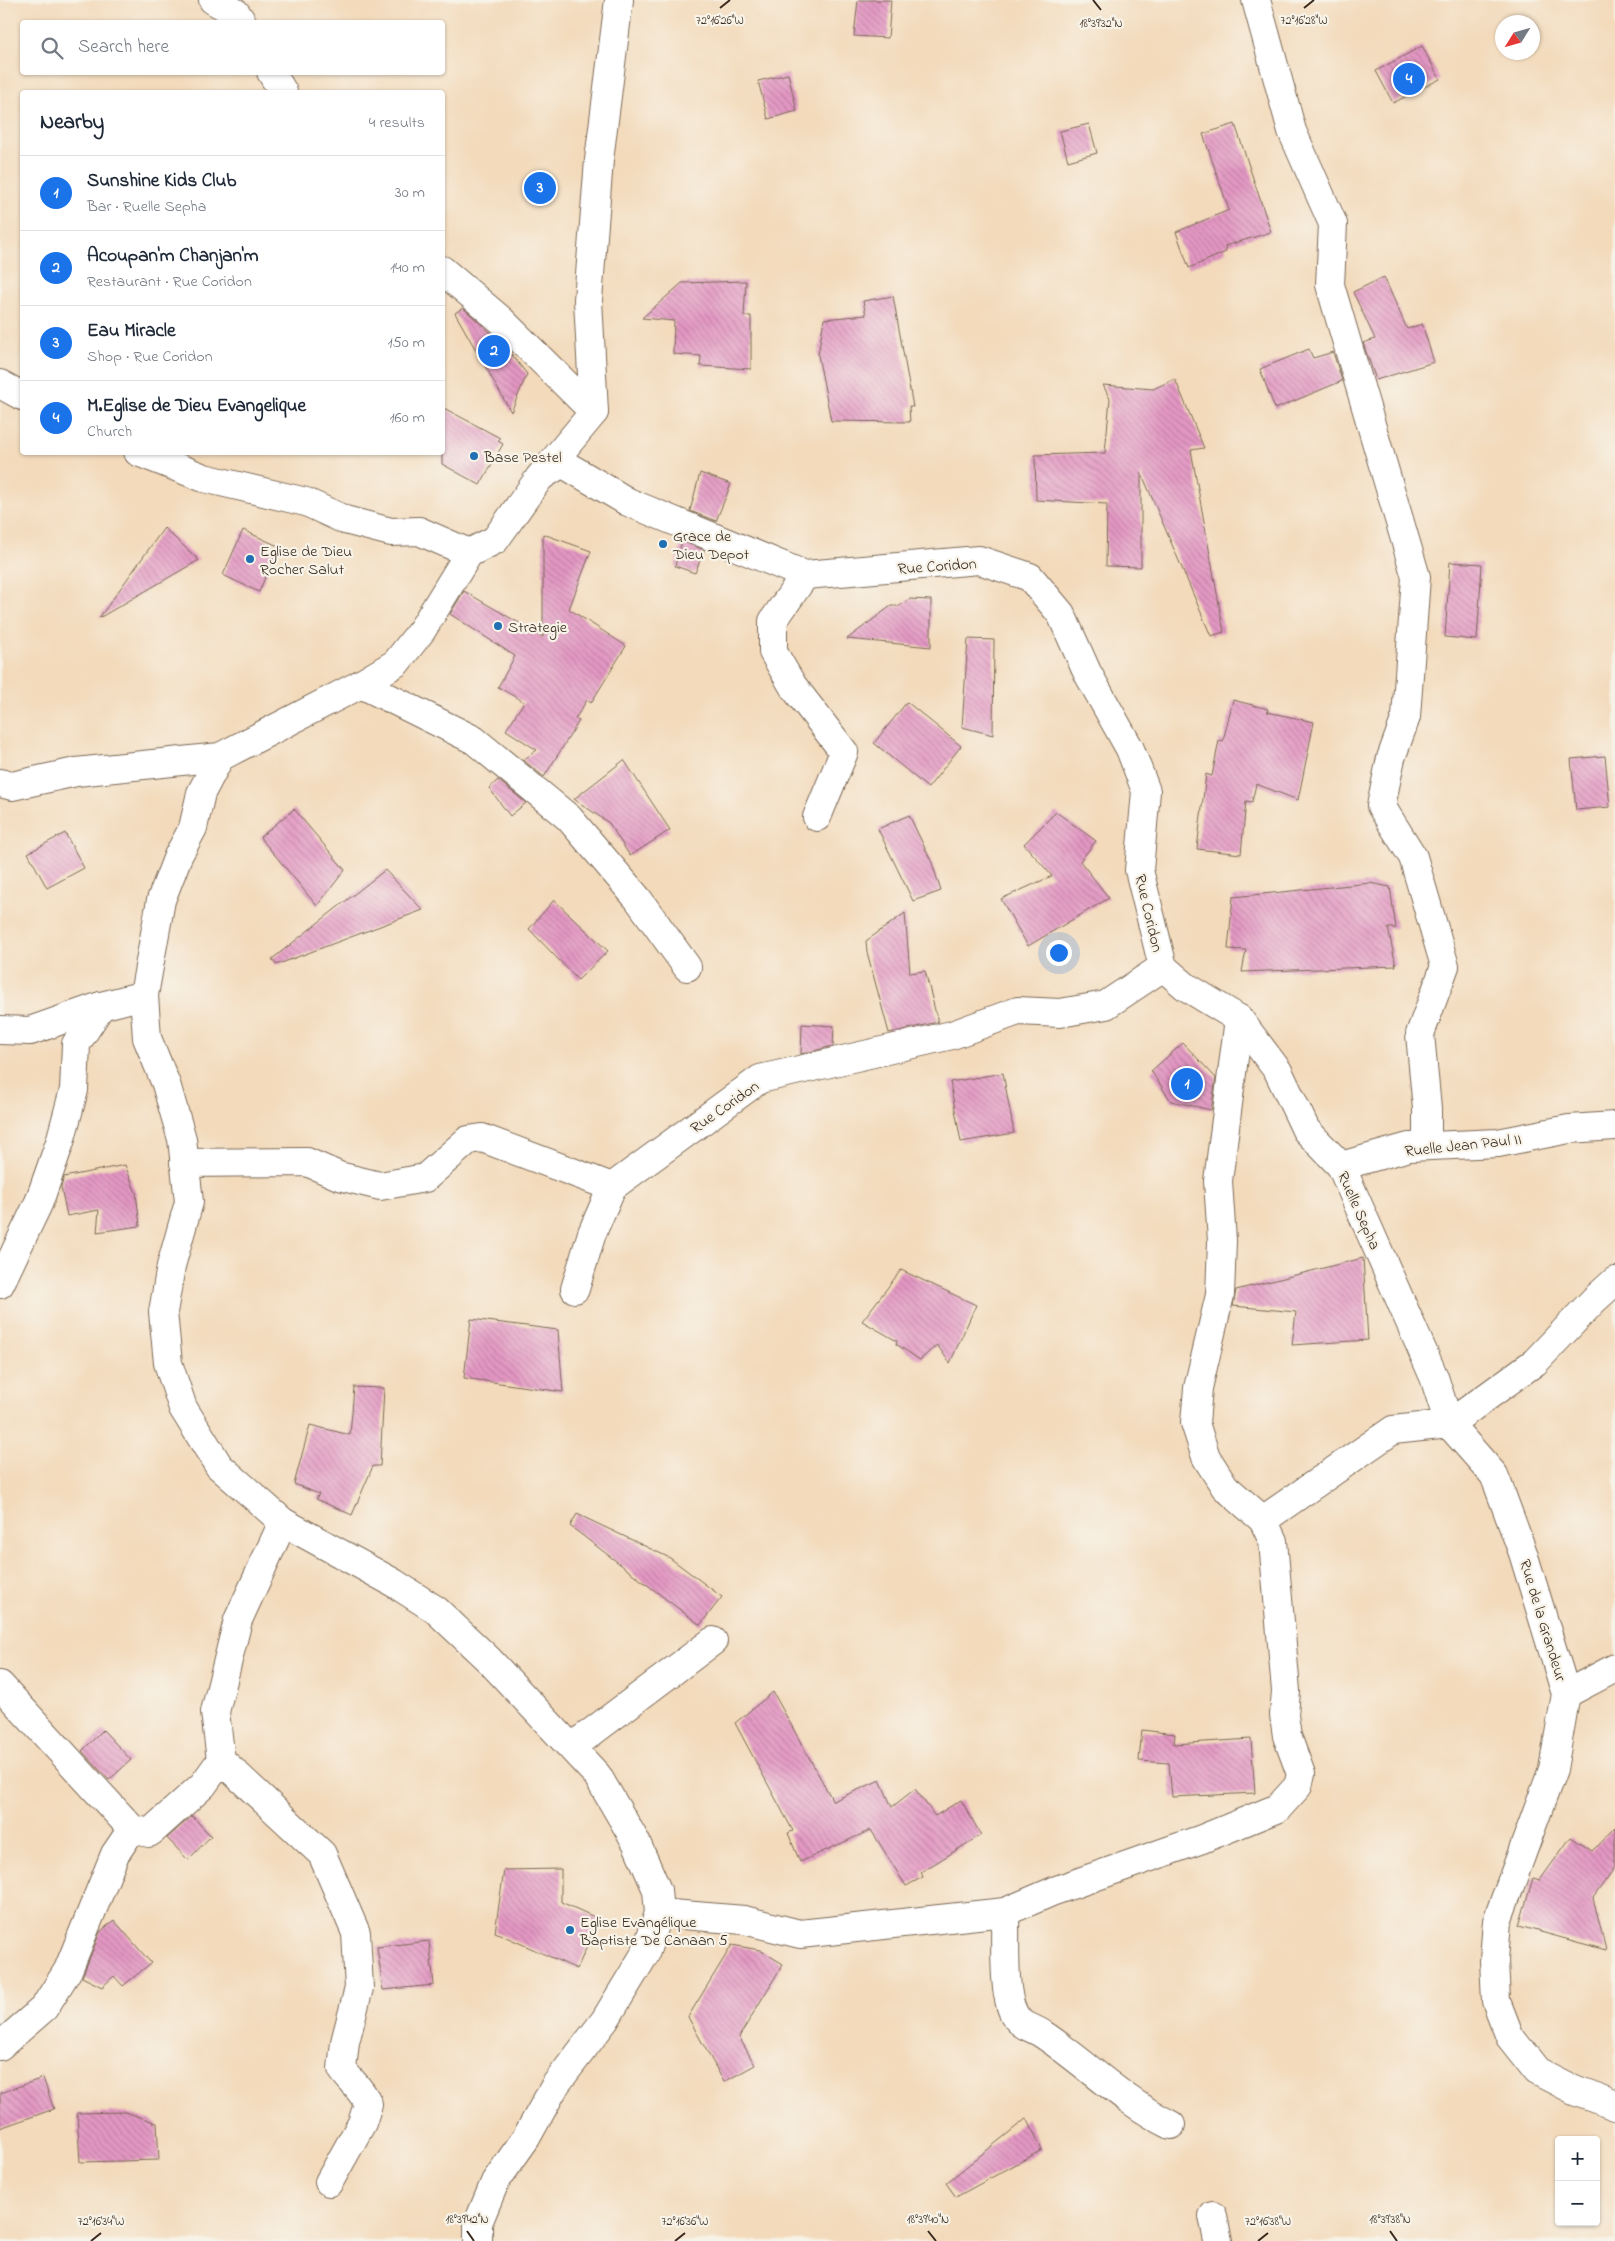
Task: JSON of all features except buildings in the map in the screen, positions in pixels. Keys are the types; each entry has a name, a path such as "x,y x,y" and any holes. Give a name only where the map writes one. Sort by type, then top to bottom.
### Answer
{"street":[{"path":"214,0 236,13 241,20"},
{"path":"0,782 12,786 76,772 220,757 362,684 396,663 422,630 469,553 495,540 540,477 594,412 588,300 599,160 619,0"},
{"path":"1256,0 1292,131 1333,224 1330,285 1416,577 1406,717 1391,758 1381,806 1413,857 1444,966 1420,1034 1427,1146"},
{"path":"273,75 282,90"},
{"path":"445,273 501,320 594,412"},
{"path":"0,384 20,395"},
{"path":"146,455 204,478 306,502 345,520 391,532 419,531 469,553"},
{"name":"Rue Coridon","path":"540,477 562,462 628,502 805,575 979,560 1030,577 1061,614 1087,672 1130,749 1146,791 1139,870 1163,967 1106,1005 1060,1013 1018,1011 952,1035 760,1080 612,1187"},
{"path":"805,575 773,621 773,652 792,686 844,752 817,817"},
{"path":"362,684 474,740 569,818 638,899 687,967"},
{"path":"220,757 201,793 193,828 178,856 161,900 144,994 147,1038 166,1084 182,1139 189,1202 171,1266 163,1312 168,1363 183,1408 219,1466 284,1522 394,1582 436,1610 489,1660 597,1775 636,1842 657,1890 659,1913 644,1954 605,2020 556,2084 526,2138 496,2182 478,2224 478,2241"},
{"name":"Ruelle Sepha","path":"1163,967 1185,986 1239,1020 1278,1071 1306,1130 1341,1166 1434,1377 1449,1424"},
{"path":"0,1030 30,1031 101,1006 144,994"},
{"path":"0,1284 39,1202 60,1142 74,1090 76,1044 101,1006"},
{"path":"659,1913 744,1920 800,1934 1005,1912 1054,1891 1202,1838 1278,1808 1298,1786 1300,1774 1287,1736 1284,1715 1286,1691 1273,1541 1263,1520 1226,1486 1206,1457 1195,1423 1198,1388 1220,1295 1222,1240 1218,1181 1239,1020"},
{"name":"Ruelle Jean Paul II","path":"1341,1166 1408,1148 1498,1143 1569,1129 1615,1126"},
{"path":"184,1163 307,1162 339,1176 380,1186 425,1178 468,1140 482,1138 612,1187 592,1233 575,1289"},
{"path":"1263,1520 1393,1430 1449,1424 1536,1362 1594,1300 1615,1281"},
{"name":"Rue de la Grandeur","path":"1449,1424 1494,1475 1523,1553 1566,1694 1553,1769 1497,1921 1494,1960 1496,2001 1510,2037 1537,2070 1574,2090 1615,2104"},
{"path":"284,1522 238,1620 215,1712 221,1760 322,1854 356,1933 359,1988 345,2042 342,2068 349,2080 361,2090 368,2104 362,2123 329,2182"},
{"path":"572,1748 713,1641"},
{"path":"1566,1694 1615,1668"},
{"path":"0,1686 132,1829 148,1833 153,1830 203,1785 221,1760"},
{"path":"0,2046 44,2008 68,1970 115,1854 132,1829"},
{"path":"1005,1912 1007,1984 1013,2013 1022,2025 1043,2033 1146,2113 1171,2125"}],"place":[{"name":"M.Eglise de Dieu Evangelique","path":"1409,79"},
{"name":"Eau Miracle","path":"540,188"},
{"name":"Acoupan'm Chanjan'm","path":"494,351"},
{"name":"Base Pestel","path":"474,456"},
{"name":"Grace de Dieu Depot","path":"663,544"},
{"name":"Eglise de Dieu Rocher Salut","path":"250,559"},
{"name":"Strategie","path":"498,626"},
{"name":"Sunshine Kids Club","path":"1187,1084"},
{"name":"Eglise Evangélique Baptiste De Canaan 5","path":"570,1930"}]}
